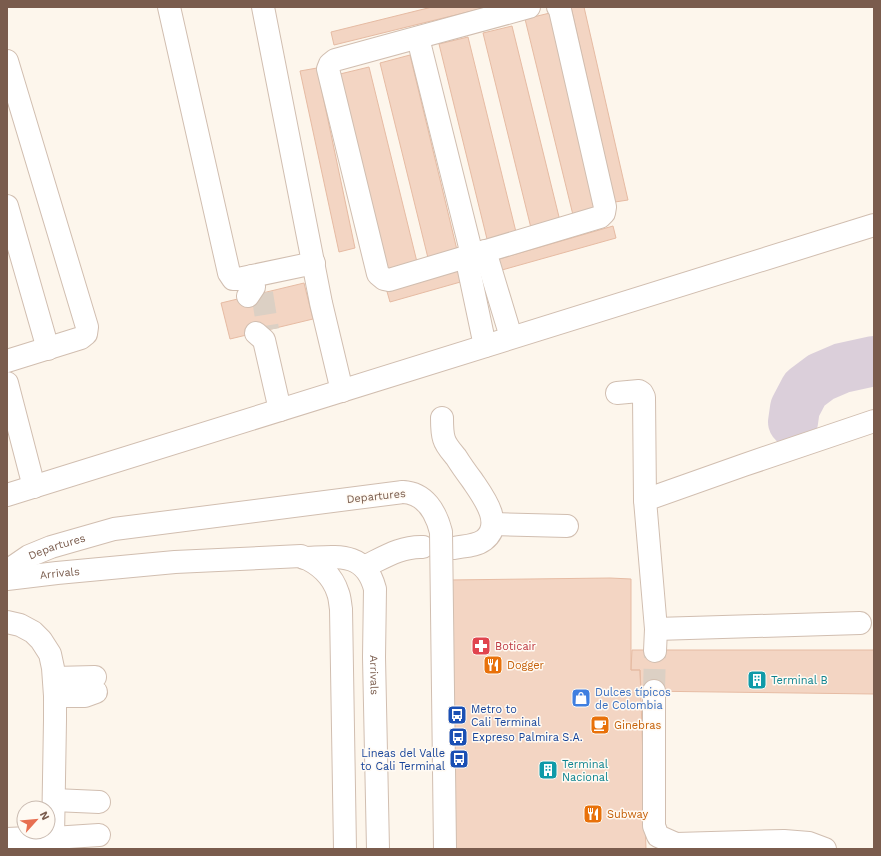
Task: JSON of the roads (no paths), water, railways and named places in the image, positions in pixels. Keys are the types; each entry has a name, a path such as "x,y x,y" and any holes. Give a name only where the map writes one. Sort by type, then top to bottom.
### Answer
{"street":[{"path":"169,7 229,273 233,279 254,288 314,263"},
{"path":"263,7 321,303 342,391"},
{"path":"529,7 335,60 330,64 328,69 378,274 384,279 388,280 600,217 604,213 605,207 560,10 558,7"},
{"path":"418,38 474,254 485,346"},
{"path":"7,61 87,328 86,334 81,338 7,361"},
{"path":"7,206 48,348"},
{"path":"7,495 874,225"},
{"path":"474,254 511,337"},
{"path":"263,334 280,410"},
{"path":"7,383 34,487"},
{"path":"617,393 639,391 644,397 645,500 656,629 655,650"},
{"path":"442,418 444,439 486,501 491,512 493,524 490,533 484,540 475,544 454,548"},
{"path":"645,500 874,421"},
{"name":"Departures","path":"7,570 29,556 51,547 114,529 403,492 410,492 417,495 426,502 435,514 439,522 441,532 445,849"},
{"path":"493,524 567,526"},
{"path":"364,567 400,550 423,547"},
{"name":"Arrivals","path":"7,579 175,562 300,556 323,568 334,582 339,594 341,609 345,849"},
{"name":"Arrivals","path":"304,558 342,557 354,560 364,567 372,579 375,588 374,657 378,849"},
{"path":"7,622 20,625 33,632 41,640 50,654 54,668 54,800"},
{"path":"656,629 860,623"},
{"path":"54,687 85,696 95,684"},
{"path":"654,690 654,826 658,836 676,844 784,841 809,843 825,849"},
{"path":"56,800 99,802"},
{"path":"7,839 30,838 53,844 99,835"}],"tunnel":[{"path":"262,293 268,330"},
{"path":"654,691 655,651"}],"place":[{"name":"Boticair","path":"481,646"},
{"name":"Dogger","path":"493,665"},
{"name":"Terminal B","path":"757,680"},
{"name":"Dulces típicos de Colombia","path":"581,698"},
{"name":"Metro to Cali Terminal","path":"457,715"},
{"name":"Ginebras","path":"600,725"},
{"name":"Expreso Palmira S.A.","path":"458,737"},
{"name":"Lineas del Valle to Cali Terminal","path":"459,759"},
{"name":"Terminal Nacional","path":"548,770"},
{"name":"Subway","path":"593,814"}]}
